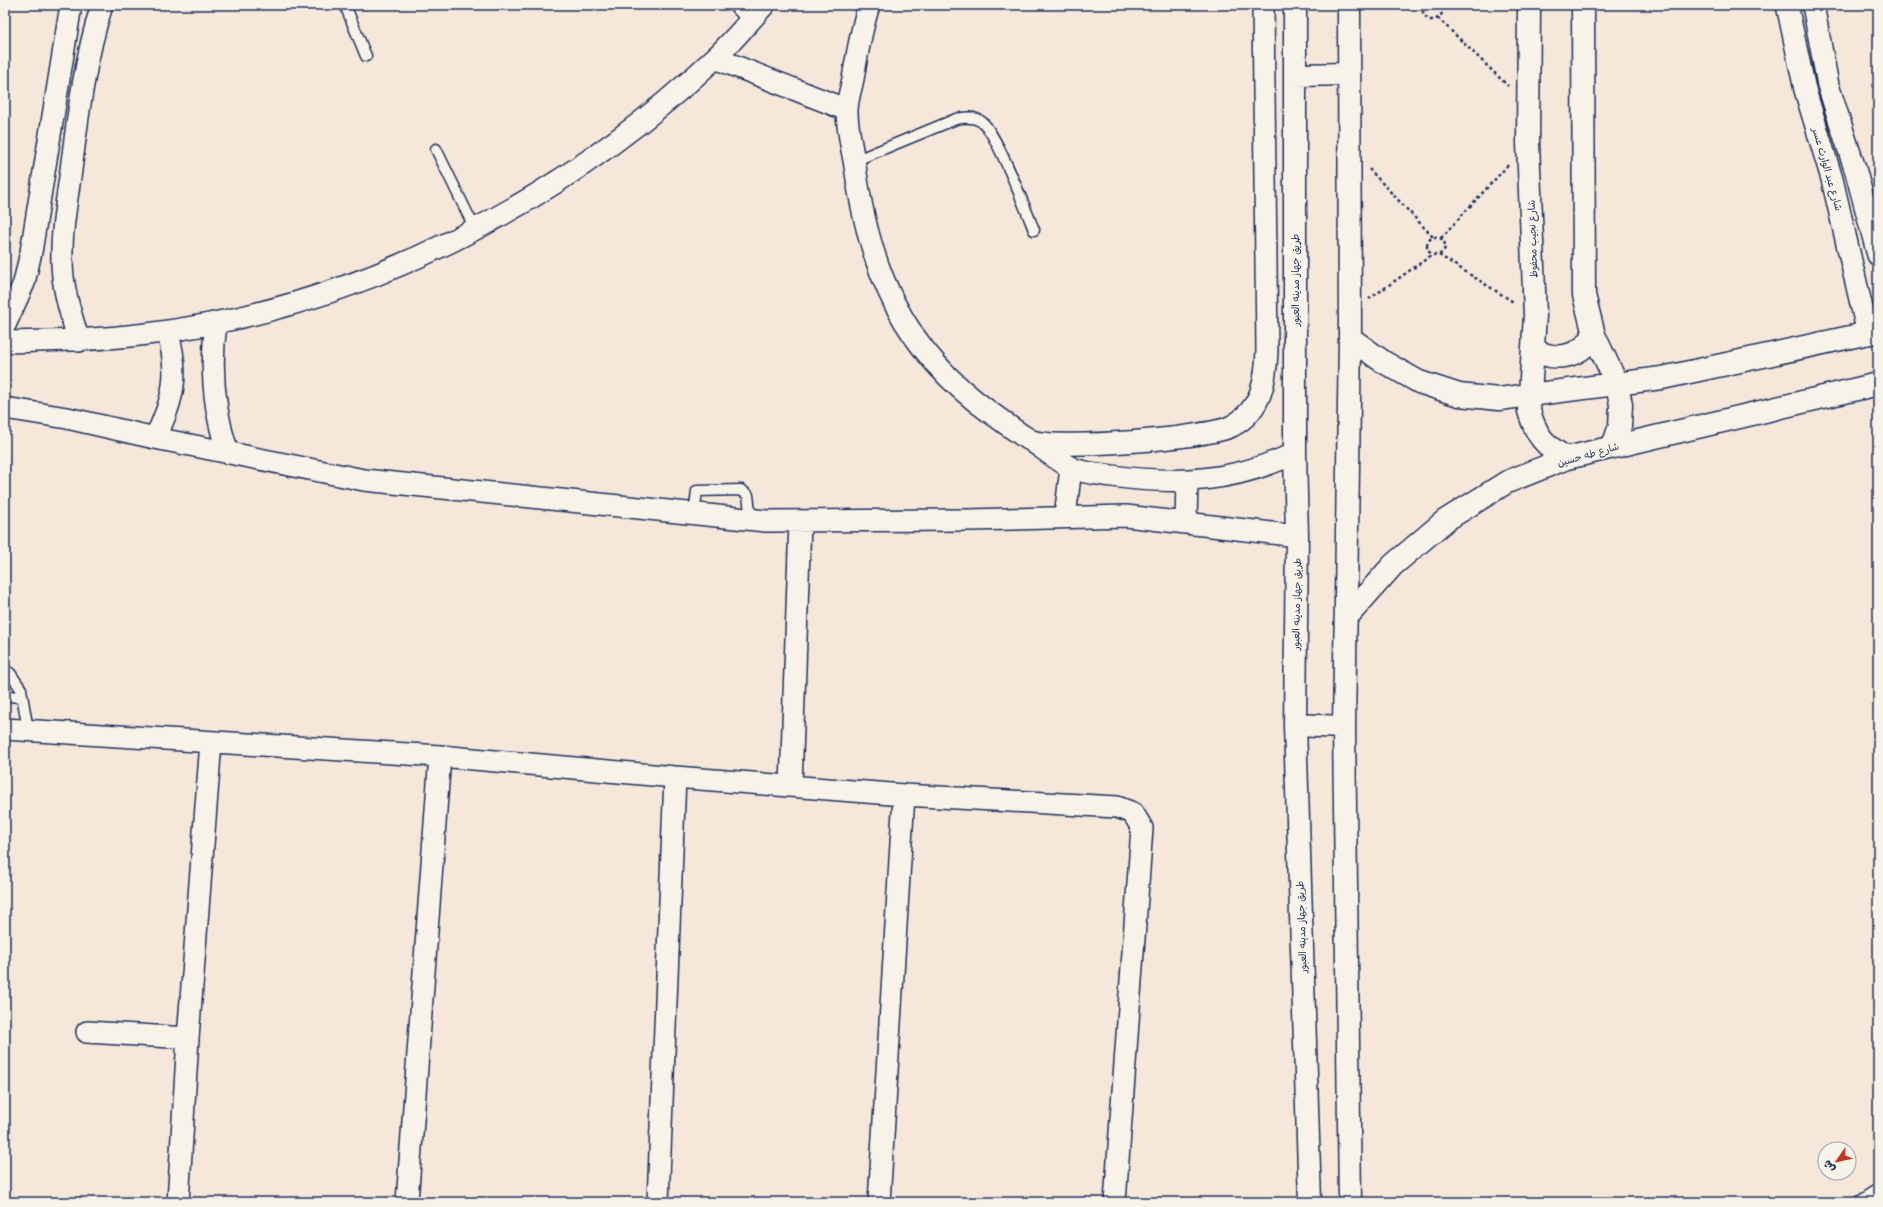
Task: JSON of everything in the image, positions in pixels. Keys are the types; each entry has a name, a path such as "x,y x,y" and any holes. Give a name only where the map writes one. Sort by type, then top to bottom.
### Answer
{"main road":[{"name":"طريق جهاز مدينه العبور","path":"1295,5 1295,453 1297,536 1295,725 1310,1202"},
{"path":"1349,5 1350,148 1348,314 1350,338 1344,726 1350,1202"},
{"name":"شارع نجيب محفوظ","path":"1529,5 1528,143 1535,315 1530,411 1534,426 1542,440 1553,450 1567,458"},
{"path":"1583,5 1584,295 1594,335 1617,384 1621,405 1620,426 1613,446"},
{"path":"1295,75 1349,74"},
{"path":"1350,338 1382,361 1419,382 1459,395 1499,399 1662,378 1873,332"},
{"path":"1533,349 1549,356 1567,356 1583,349 1594,335"},
{"name":"شارع طه حسين","path":"1346,618 1392,565 1446,520 1506,482 1567,458 1878,384"},
{"path":"1295,725 1344,726"}],"street":[{"path":"5,326 24,283 31,252 71,5"},
{"path":"79,341 64,288 62,234 77,127 92,37 102,5"},
{"path":"5,342 79,341 167,331 216,323 283,306 349,285 413,259 475,229 535,195 593,157 648,116 715,58 764,5"},
{"path":"869,5 860,33 847,110 860,206 871,249 888,291 909,330 928,357 950,381 975,402 1071,468 1129,478 1187,481 1210,480 1254,470 1295,453"},
{"path":"1033,442 1106,444 1212,432 1232,426 1249,412 1262,394 1266,375 1267,350 1263,5"},
{"name":"شارع عبد الوارث عسر","path":"1787,5 1804,90 1836,195 1873,332"},
{"path":"1813,5 1828,86 1858,178 1878,255"},
{"path":"715,58 847,110"},
{"path":"216,323 213,352 213,388 221,432 228,453"},
{"path":"155,438 169,405 174,387 175,368 167,331"},
{"path":"5,408 66,418 155,438 364,480 751,520 969,520 1126,516 1297,536"},
{"path":"1065,517 1071,468"},
{"path":"1186,522 1187,481"},
{"path":"791,786 800,521"},
{"path":"5,729 440,756 675,777 904,795 1117,807 1133,813 1142,828 1115,1202"},
{"path":"178,1202 188,1038 211,742"},
{"path":"407,1202 440,756"},
{"path":"658,1202 675,777"},
{"path":"879,1202 904,795"},
{"path":"87,1032 188,1038"}],"lane":[{"path":"345,5 366,56"},
{"path":"733,5 749,21"},
{"path":"854,161 956,119 965,117 974,118 982,122 988,128 1034,230"},
{"path":"436,149 475,229"},
{"path":"694,514 698,491 741,490 746,492 749,498 751,520"},
{"path":"5,671 10,673 21,689 28,730"},
{"path":"5,696 22,697"},
{"path":"1858,1202 1878,1189"}],"path":[{"path":"1424,5 1422,12 1427,18 1435,20 1443,12 1441,5"},
{"path":"1438,18 1529,106"},
{"path":"1441,238 1528,143"},
{"path":"1350,148 1433,237 1441,238"},
{"path":"1432,255 1426,245 1430,238 1433,237"},
{"path":"1439,255 1446,247 1441,238"},
{"path":"1348,314 1432,255 1439,255 1535,315"}]}
